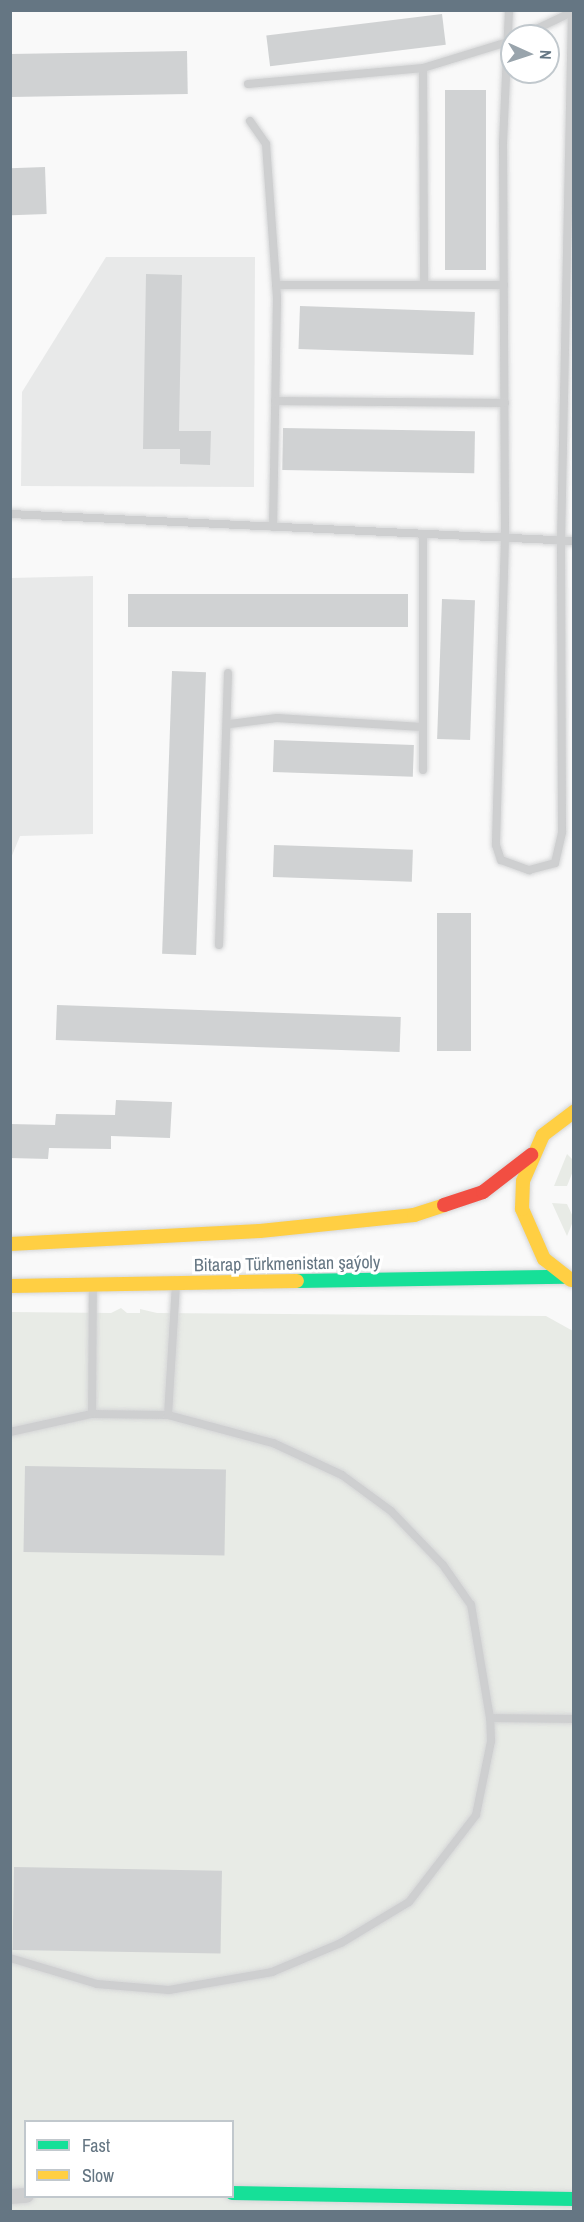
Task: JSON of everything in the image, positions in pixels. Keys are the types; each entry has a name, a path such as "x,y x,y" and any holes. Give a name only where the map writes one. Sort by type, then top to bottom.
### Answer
{"main road":[{"path":"569,1279 544,1259 525,1218 523,1181 531,1155 543,1136 573,1112"},
{"name":"Bitarap Türkmenistan şaýoly","path":"10,1244 260,1231 414,1215 483,1192 531,1155"},
{"name":"Bitarap Türkmenistan şaýoly","path":"10,1286 569,1279"},
{"path":"234,2193 573,2199"}],"lane":[{"path":"509,84 504,285 505,538 496,845 501,860 529,870 555,863 562,832 561,541 572,11 546,24"},
{"path":"248,84 423,68 500,45"},
{"path":"423,68 424,285"},
{"path":"250,121 266,144 276,285 273,527"},
{"path":"276,285 504,285"},
{"path":"275,400 505,403"},
{"path":"10,514 573,541"},
{"path":"423,534 423,770"},
{"path":"219,945 230,724 228,673"},
{"path":"230,724 277,718 422,727"},
{"path":"168,1414 176,1285"},
{"path":"92,1414 93,1286"},
{"path":"10,1432 92,1414 168,1414 273,1443 342,1475 391,1511 443,1565 471,1605 490,1718 490,1741 476,1815 449,1855 409,1902 341,1942 272,1972 169,1990 97,1984 10,1958"},
{"path":"490,1718 573,1719"}],"shaded area":[{"path":"106,257 255,257 254,487 21,486 22,392"},
{"path":"93,576 93,834 20,836 11,858 11,578"},
{"path":"567,1154 573,1160 573,1171 567,1186 554,1186"},
{"path":"552,1203 567,1204 574,1219 567,1236"},
{"path":"121,1308 127,1313 140,1313 140,1309 157,1313 546,1316 573,1331 573,2211 11,2212 11,1312 111,1313"}],"building":[{"path":"442,14 446,45 270,66 266,36"},
{"path":"187,51 188,94 11,97 10,54"},
{"path":"445,90 486,90 486,270 445,270"},
{"path":"45,167 47,214 12,215 10,168"},
{"path":"146,274 182,275 179,431 211,431 210,465 180,464 180,449 143,449"},
{"path":"300,306 475,312 473,355 298,349"},
{"path":"283,428 475,431 474,473 282,470"},
{"path":"128,594 408,594 408,627 128,627"},
{"path":"442,599 475,600 470,740 437,739"},
{"path":"172,671 206,672 196,955 162,954"},
{"path":"274,740 414,745 413,777 273,772"},
{"path":"274,845 413,850 412,882 273,877"},
{"path":"437,913 471,913 471,1051 437,1051"},
{"path":"57,1005 401,1017 400,1052 56,1040"},
{"path":"116,1100 172,1102 170,1138 111,1136 111,1149 49,1148 48,1159 10,1158 10,1124 55,1125 56,1114 115,1115"},
{"path":"25,1466 226,1470 224,1555 23,1552"},
{"path":"14,1867 222,1871 221,1954 13,1950"}],"traffic: fast":[{"path":"297,1281 565,1277"},
{"path":"234,2193 574,2199"}],"traffic: slow":[{"path":"571,1280 544,1259 522,1209 523,1181 543,1135 574,1112"},
{"path":"10,1244 260,1231 414,1215 444,1205"},
{"path":"10,1286 297,1281"}],"traffic: jam":[{"path":"444,1205 483,1192 531,1155"}]}
